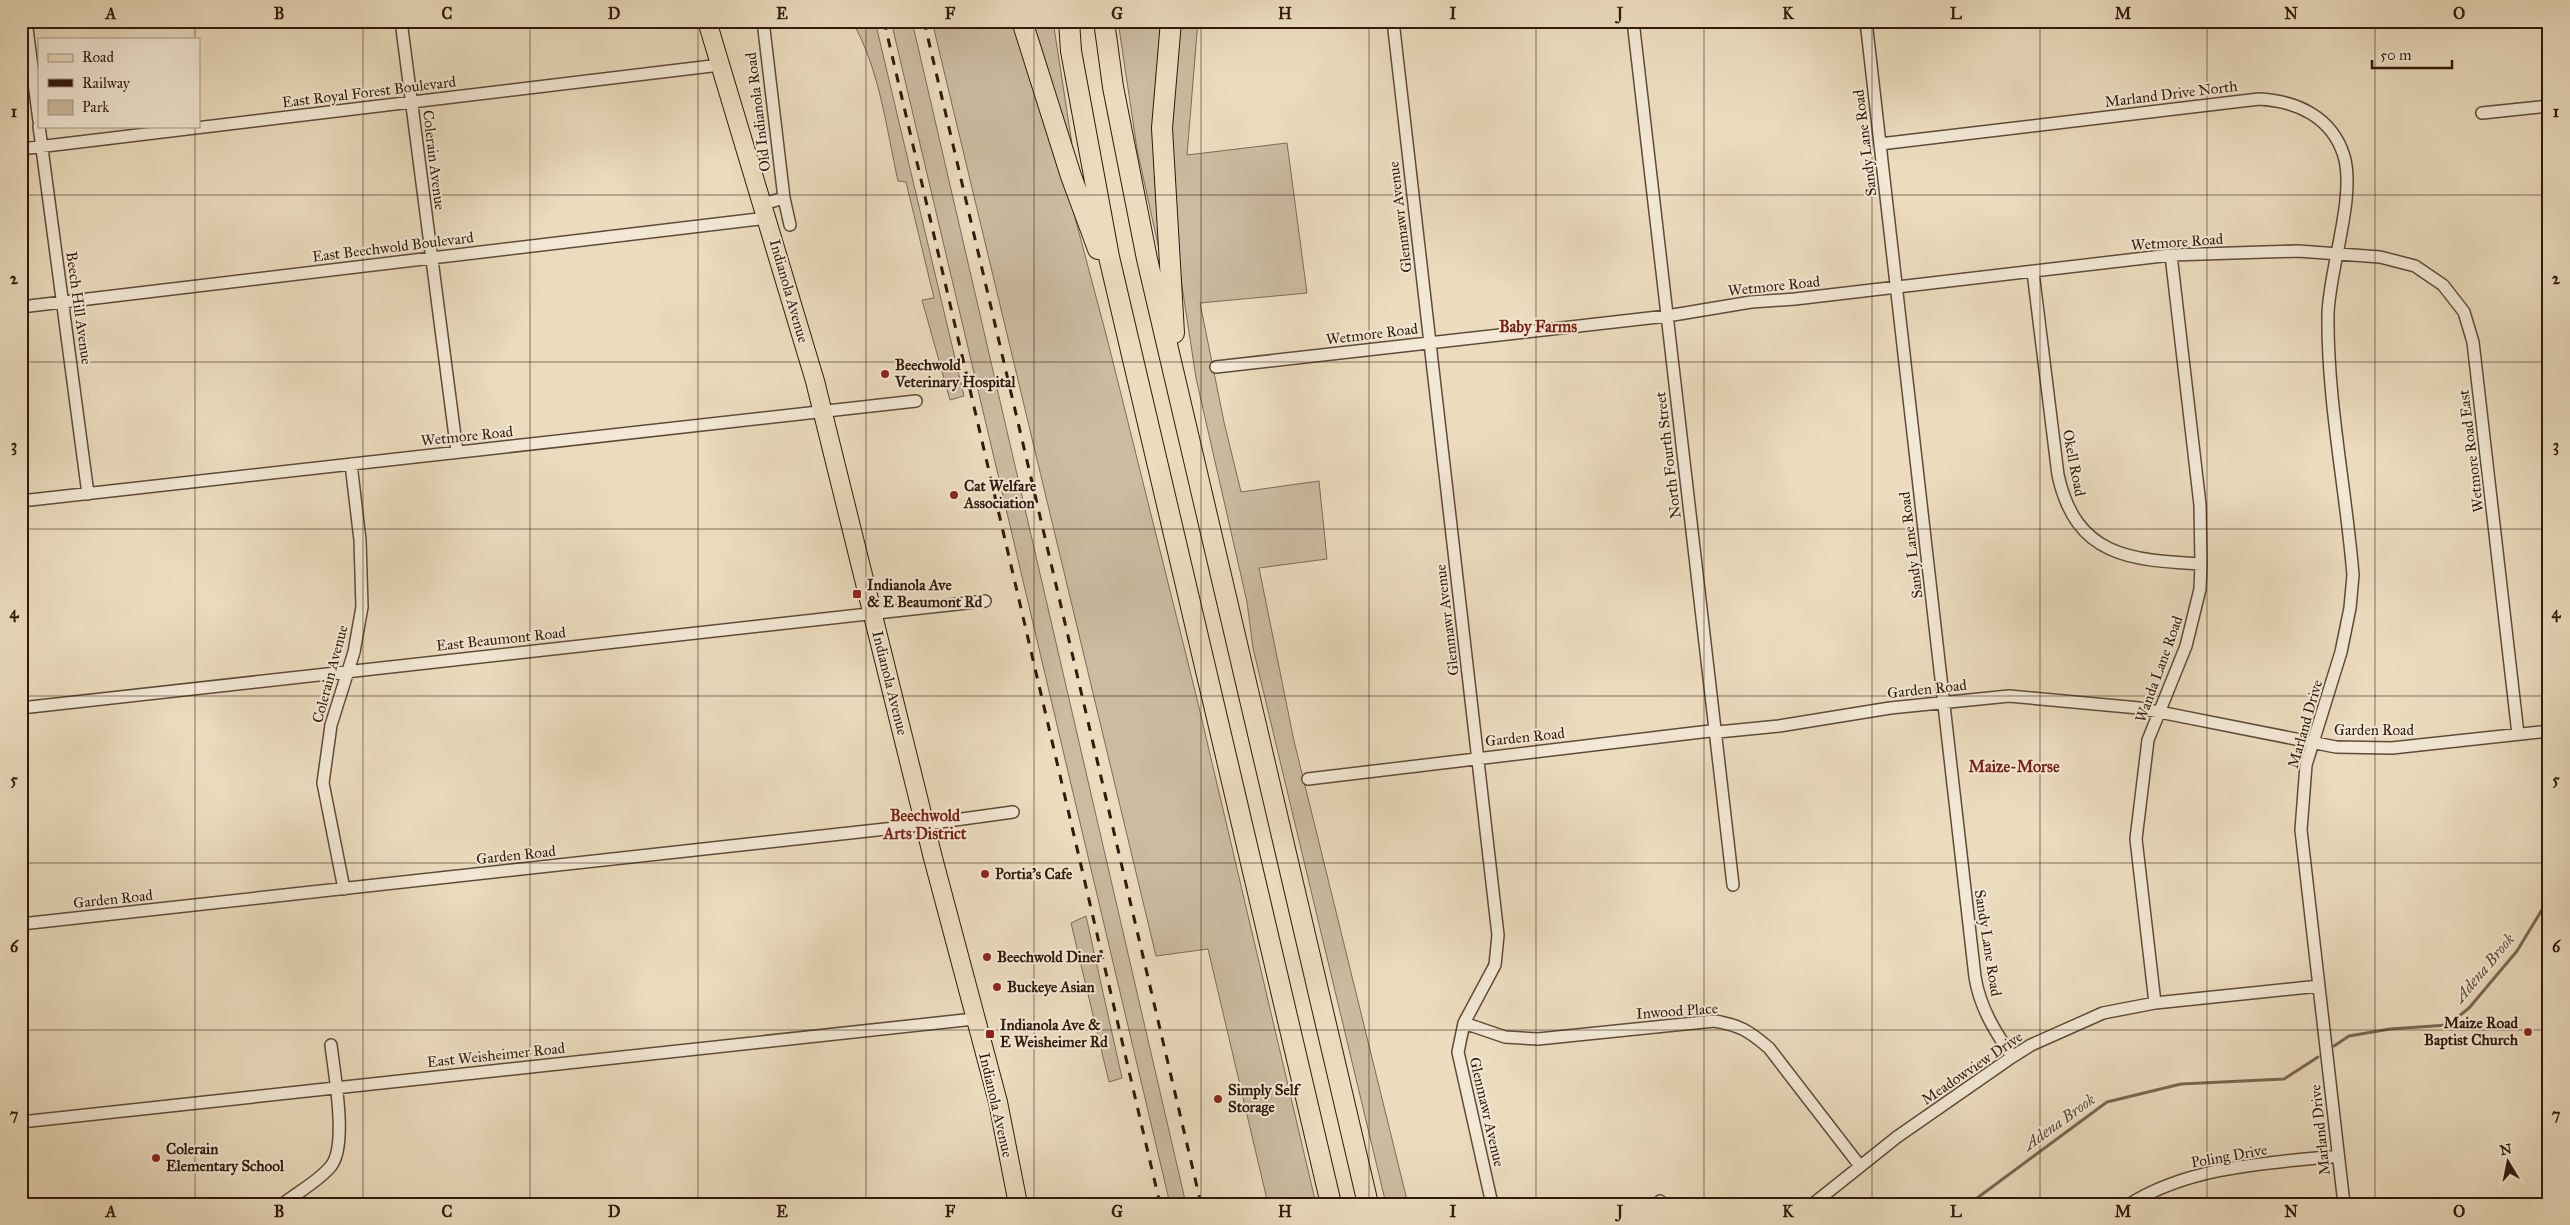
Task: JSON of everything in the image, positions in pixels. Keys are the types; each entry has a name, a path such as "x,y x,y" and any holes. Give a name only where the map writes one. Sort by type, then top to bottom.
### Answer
{"highway":[{"path":"1022,21 1071,176 1122,312"},
{"path":"1069,21 1071,51 1109,257 1331,1204"},
{"path":"1104,21 1111,79 1147,259 1368,1204"},
{"path":"1172,21 1162,128 1172,314 1184,421"}],"main road":[{"name":"Indianola Avenue","path":"707,21 765,210 822,411 974,1019 998,1102 1018,1204"}],"street":[{"path":"26,21 38,113"},
{"name":"Colerain Avenue","path":"401,21 457,452"},
{"name":"Old Indianola Road","path":"763,21 784,198 790,225"},
{"name":"Glenmawr Avenue","path":"1393,21 1498,935 1495,965 1464,1023 1458,1052 1492,1204"},
{"name":"North Fourth Street","path":"1633,21 1733,885"},
{"name":"Sandy Lane Road","path":"1866,21 1978,995 1989,1021 2012,1057"},
{"name":"East Royal Forest Boulevard","path":"200,127 720,65"},
{"name":"Marland Drive North","path":"1880,144 2259,99 2280,100 2303,108 2319,118 2330,131 2344,156 2346,184 2337,254"},
{"path":"2482,113 2549,106"},
{"name":"Beech Hill Avenue","path":"40,128 88,494"},
{"name":"East Royal Forest Boulevard","path":"21,149 193,128"},
{"path":"765,210 784,198"},
{"name":"East Beechwold Boulevard","path":"21,307 432,258 765,210"},
{"name":"Wetmore Road","path":"1216,367 1667,316 1751,302 1897,288 2171,255 2298,250 2337,254"},
{"name":"Wetmore Road East","path":"2337,254 2380,257 2415,266 2443,285 2464,312 2473,342 2518,734"},
{"name":"Marland Drive","path":"2337,254 2328,312 2329,354 2352,575 2350,608 2341,652 2306,765 2301,830 2344,1204"},
{"name":"Wanda Lane Road","path":"2155,1003 2136,839 2148,740 2186,646 2200,588 2202,564 2200,505 2171,255"},
{"name":"Okell Road","path":"2033,272 2058,475 2062,495 2072,516 2085,533 2107,548 2126,556 2144,560 2202,564"},
{"name":"Wetmore Road","path":"21,501 916,401"},
{"name":"Colerain Avenue","path":"344,889 323,783 331,725 348,672 362,607 360,540 351,464"},
{"name":"East Beaumont Road","path":"21,708 985,601"},
{"name":"Garden Road","path":"1308,780 1478,758 1714,731 1779,726 1857,713 2009,696 2139,708 2336,747 2392,748 2549,731"},
{"name":"Garden Road","path":"21,924 925,824 1013,812"},
{"name":"Meadowview Drive","path":"1813,1204 1905,1131 2012,1057 2031,1045 2103,1013 2155,1003 2318,986"},
{"name":"East Weisheimer Road","path":"21,1122 974,1019"},
{"name":"Inwood Place","path":"1464,1023 1505,1037 1538,1039 1714,1021 1737,1025 1753,1034 1769,1048 1860,1166"},
{"path":"283,1204 324,1173 335,1160 338,1150 339,1121 330,1045"},
{"name":"Poling Drive","path":"2136,1202 2195,1176 2229,1168 2338,1156"}],"green space":[{"path":"852,21 875,21 964,396 950,400 922,300 934,298 906,182 898,181 876,79 862,40"},
{"path":"891,21 912,21 1186,1204 1170,1204"},
{"path":"932,21 1013,21 1073,210 1108,342 1197,699 1316,1204 1268,1204 1208,949 1156,956"},
{"path":"1030,21 1053,21 1072,144 1067,145"},
{"path":"1118,21 1162,21 1160,254 1137,149"},
{"path":"1178,21 1198,21 1187,155 1287,143 1307,293 1200,303 1224,422 1241,492 1319,481 1327,559 1259,568 1294,741 1408,1204 1386,1204 1253,648 1247,602 1196,378 1180,273 1169,113"},
{"path":"1086,916 1122,1078 1109,1082 1071,923"}],"waterway":[{"name":"Adena Brook","path":"2334,1046 2349,1036 2390,1029 2448,1025 2469,1008 2517,951 2549,898"},
{"name":"Adena Brook","path":"1969,1204 2107,1102 2181,1084 2284,1079 2318,1057"}],"railway":[{"path":"884,21 1160,1204"},
{"path":"924,21 1201,1204"}],"place":[{"name":"Beechwold Veterinary Hospital","path":"885,374"},
{"name":"Cat Welfare Association","path":"954,495"},
{"name":"Indianola Ave & E Beaumont Rd","path":"857,594"},
{"name":"Portia's Cafe","path":"985,874"},
{"name":"Beechwold Diner","path":"987,957"},
{"name":"Buckeye Asian","path":"997,987"},
{"name":"Maize Road Baptist Church","path":"2528,1032"},
{"name":"Indianola Ave & E Weisheimer Rd","path":"990,1034"},
{"name":"Simply Self Storage","path":"1218,1099"},
{"name":"Colerain Elementary School","path":"156,1158"}],"district":[{"name":"Baby Farms","path":"1538,326"},
{"name":"Maize-Morse","path":"2014,766"},
{"name":"Beechwold Arts District","path":"925,824"}]}
